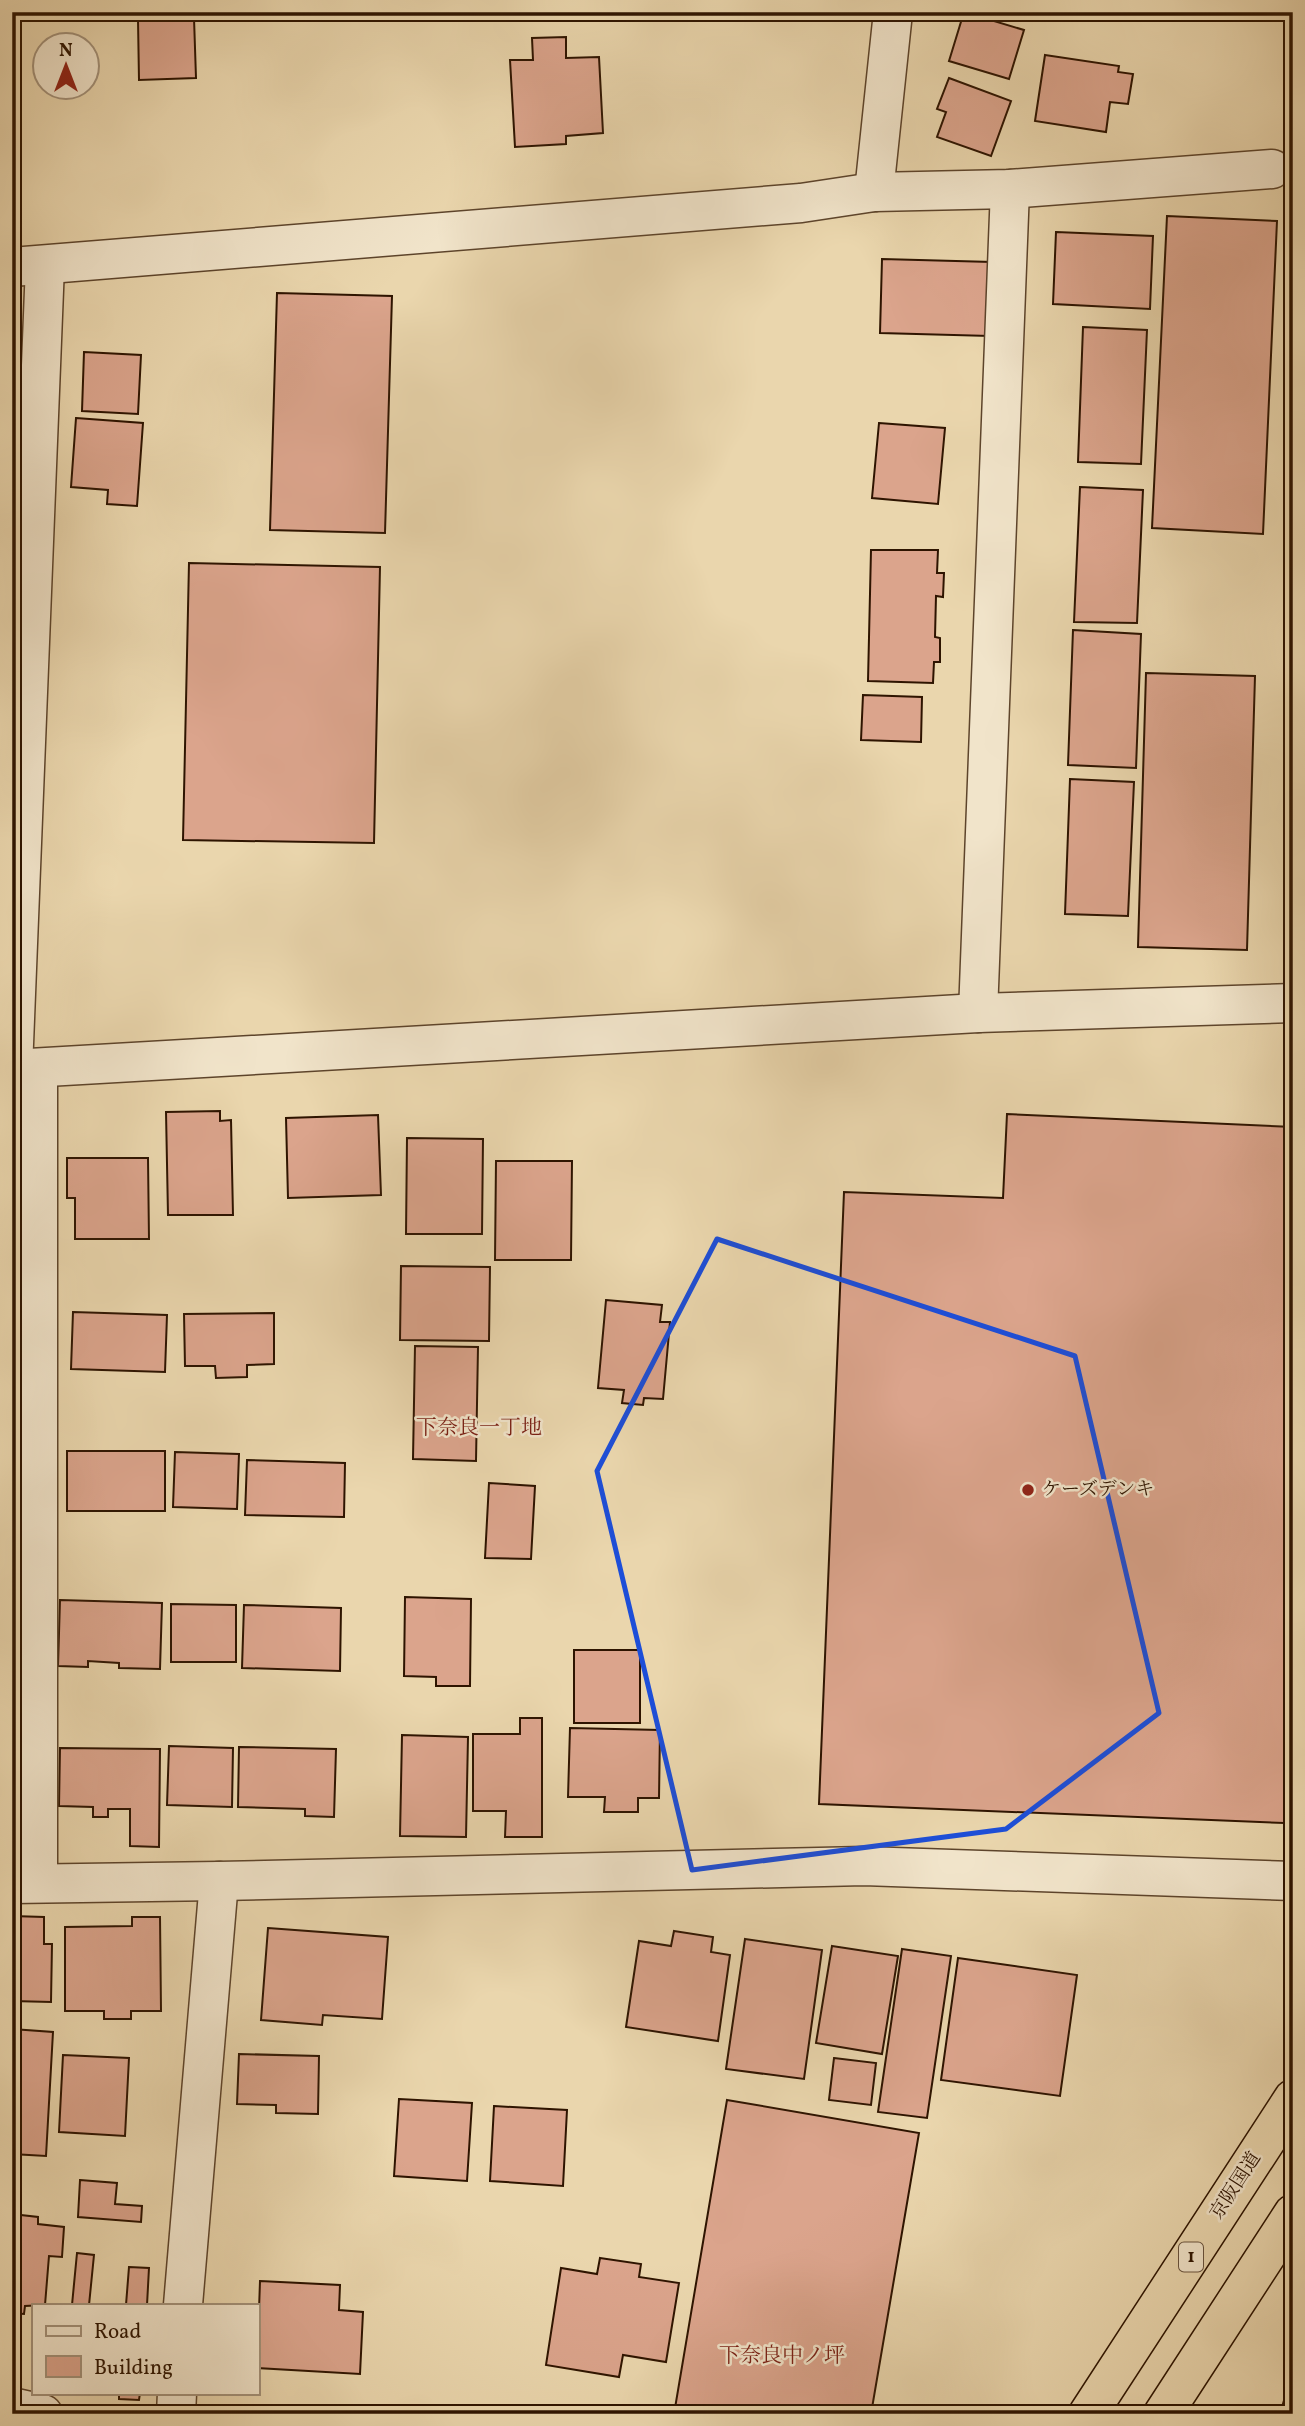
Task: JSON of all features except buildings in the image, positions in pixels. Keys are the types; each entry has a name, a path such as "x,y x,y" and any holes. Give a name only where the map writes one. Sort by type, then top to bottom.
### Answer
{"highway":[{"name":"京阪国道","path":"1088,2414 1293,2099"},
{"path":"1163,2414 1293,2214"}],"street":[{"path":"874,191 893,12"},
{"path":"1272,169 1010,189 874,191 801,203 29,266 21,1069 25,1883 864,1866 1293,1881"},
{"path":"978,1013 1010,189"},
{"path":"21,1069 978,1013 1293,1003"},
{"path":"183,2304 219,1881"},
{"path":"176,2414 177,2394"},
{"path":"12,2407 43,2414"}],"highlighted area":[{"path":"717,1239 1075,1356 1159,1713 1006,1829 692,1870 597,1471"}],"place":[{"name":"ケーズデンキ","path":"1028,1490"}],"district":[{"name":"下奈良一丁地","path":"479,1428"},
{"name":"下奈良中ノ坪","path":"782,2356"}]}
